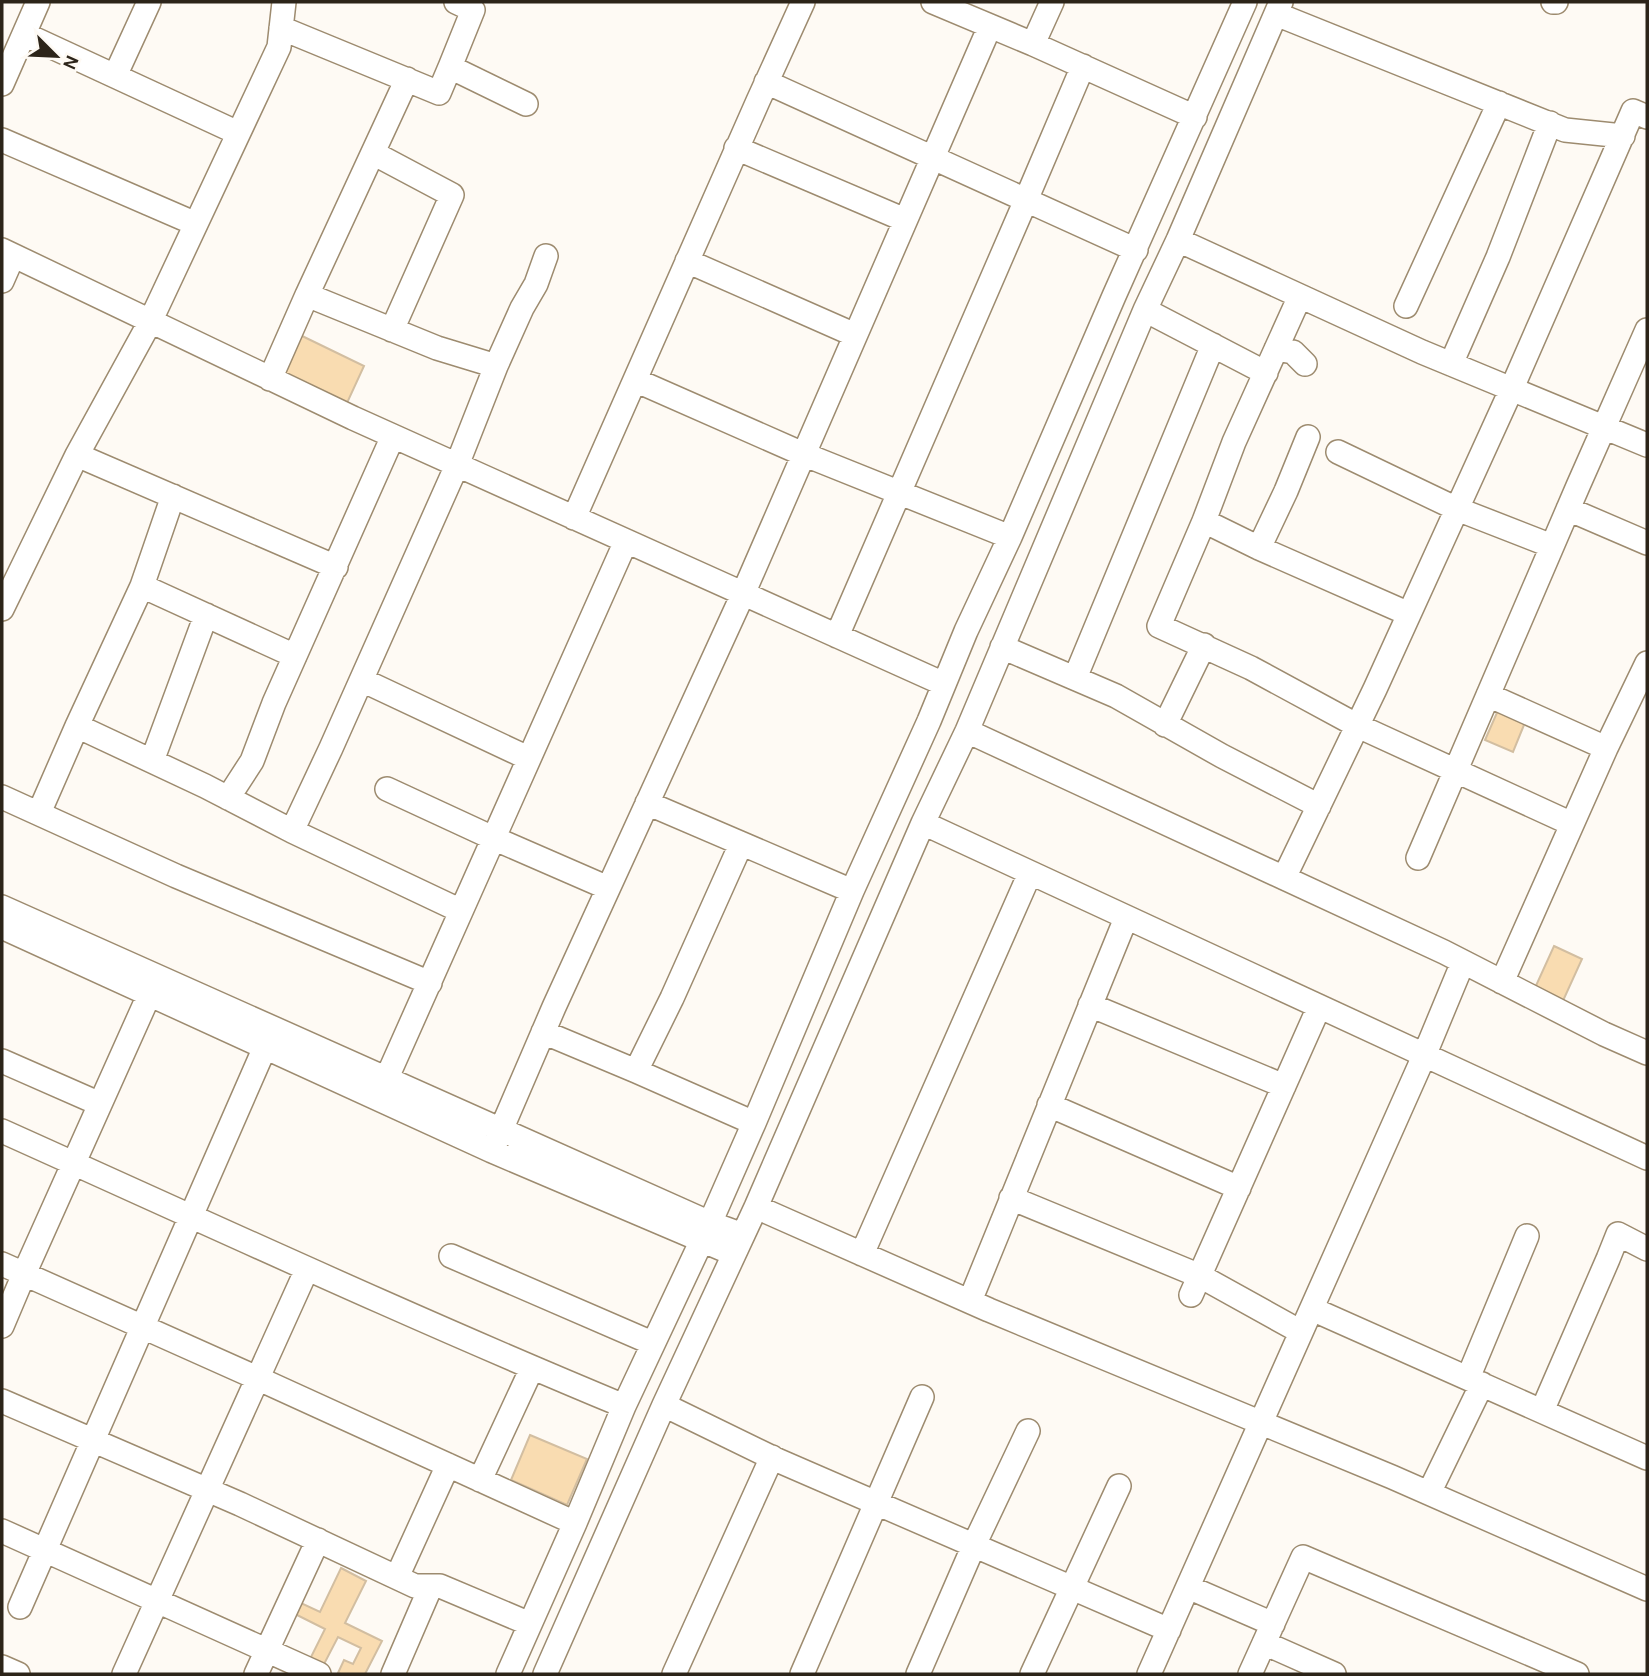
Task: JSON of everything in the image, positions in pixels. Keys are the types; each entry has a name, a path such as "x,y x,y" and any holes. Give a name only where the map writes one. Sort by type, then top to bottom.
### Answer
{"street":[{"path":"2,83 38,2"},
{"path":"115,76 149,2"},
{"path":"5,595 150,322 196,225 279,47 285,2"},
{"path":"574,518 803,2"},
{"path":"933,2 1195,117"},
{"path":"1033,44 1052,2"},
{"path":"508,1674 652,1343 754,1123 852,891 1245,2"},
{"path":"281,28 439,93 450,67 468,4"},
{"path":"545,1674 664,1405 756,1208 923,823 967,731 1145,310 1278,8 1565,130 1623,136"},
{"path":"497,1140 543,1032 743,594 990,26"},
{"path":"24,34 238,133"},
{"path":"837,636 1083,66"},
{"path":"450,67 526,104"},
{"path":"271,379 407,79"},
{"path":"766,82 1136,250"},
{"path":"1406,306 1499,103"},
{"path":"1284,878 1358,726 1457,509 1633,111 1647,117"},
{"path":"1451,364 1498,257 1550,123"},
{"path":"2,140 196,225"},
{"path":"736,149 905,220"},
{"path":"373,153 452,195 391,330"},
{"path":"1178,240 1451,364 1647,445"},
{"path":"2,281 8,253 393,436 944,684"},
{"path":"292,831 457,465 496,366 522,308 537,284 546,256"},
{"path":"687,261 855,335"},
{"path":"307,295 437,348 496,366"},
{"path":"1300,296 1234,442 1159,626 1251,668 1358,726 1572,824"},
{"path":"1145,310 1266,373"},
{"path":"1418,858 1647,330"},
{"path":"1075,678 1213,345"},
{"path":"1276,349 1293,352 1305,364"},
{"path":"635,380 803,454 1010,537"},
{"path":"228,798 251,761 274,703 393,436"},
{"path":"1259,548 1286,491 1307,437"},
{"path":"1338,452 1457,509 1552,546"},
{"path":"77,455 336,567"},
{"path":"39,813 142,586 173,496"},
{"path":"1568,509 1647,543"},
{"path":"1204,521 1409,614"},
{"path":"382,1089 626,541"},
{"path":"142,586 295,656"},
{"path":"152,761 206,615"},
{"path":"1165,725 1204,645"},
{"path":"1002,647 1116,696 1222,756 1319,806"},
{"path":"1502,982 1606,748 1647,663"},
{"path":"362,680 528,758"},
{"path":"1488,695 1606,748"},
{"path":"77,726 461,911"},
{"path":"967,731 1464,962 1604,1034 1647,1053"},
{"path":"387,789 608,888"},
{"path":"2,797 176,876 430,984"},
{"path":"647,803 852,891"},
{"path":"923,823 1647,1158"},
{"path":"636,1071 741,845"},
{"path":"862,1254 1030,873"},
{"path":"2,907 382,1089 738,1245"},
{"path":"970,1301 1126,918"},
{"path":"2,927 265,1047 382,1089"},
{"path":"1149,1674 1464,962"},
{"path":"2,1326 149,995"},
{"path":"1090,1005 1284,1086"},
{"path":"1196,1286 1319,1007"},
{"path":"543,1032 754,1123"},
{"path":"20,1607 265,1047"},
{"path":"2,1061 100,1104"},
{"path":"1049,1105 1239,1188"},
{"path":"2,1131 307,1269 624,1406"},
{"path":"1011,1198 1196,1286 1301,1332"},
{"path":"756,1208 970,1301 1429,1493 1647,1589"},
{"path":"1542,1411 1618,1234 1647,1249"},
{"path":"1429,1493 1475,1381 1527,1236"},
{"path":"451,1256 652,1343"},
{"path":"2,1264 575,1523"},
{"path":"124,1674 307,1269"},
{"path":"1312,1309 1647,1458"},
{"path":"480,1480 532,1368"},
{"path":"802,1674 922,1397"},
{"path":"2,1401 207,1489 415,1586 440,1586 530,1623"},
{"path":"664,1405 772,1457 1168,1630"},
{"path":"918,1674 974,1545 1028,1431"},
{"path":"674,1674 772,1457"},
{"path":"397,1577 448,1465"},
{"path":"1032,1674 1119,1486"},
{"path":"2,1531 319,1674"},
{"path":"256,1674 318,1540"},
{"path":"1250,1674 1303,1557 1577,1674"},
{"path":"393,1674 431,1586"},
{"path":"1188,1587 1335,1674"},
{"path":"2,1667 18,1674"}],"building":[{"path":"298,334 364,366 347,403 280,371"},
{"path":"1499,708 1526,720 1513,752 1485,740"},
{"path":"1554,946 1582,959 1562,1003 1534,990"},
{"path":"530,1435 587,1459 567,1505 511,1480"},
{"path":"341,1568 366,1581 345,1623 382,1641 365,1674 338,1673 344,1660 353,1664 361,1648 338,1637 322,1668 309,1661 325,1629 295,1614 301,1603 320,1612"}]}
